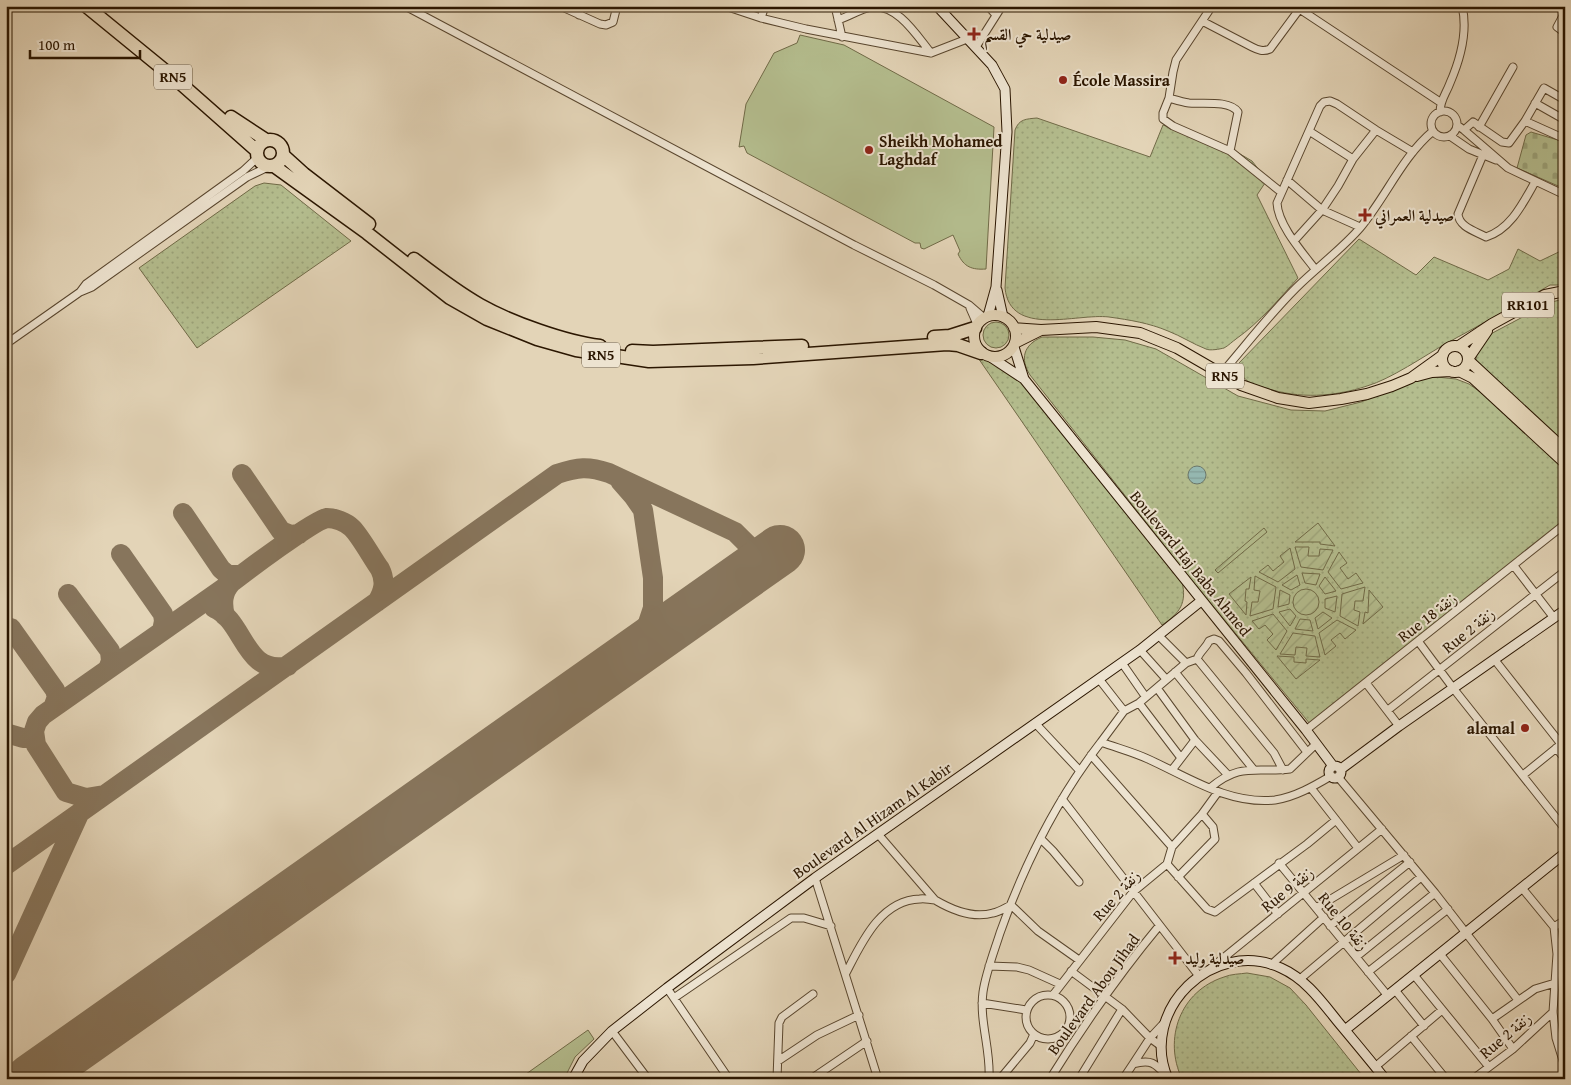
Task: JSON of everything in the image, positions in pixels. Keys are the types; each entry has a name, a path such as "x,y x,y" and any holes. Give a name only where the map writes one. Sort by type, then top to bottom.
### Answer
{"highway":[{"name":"RN5","path":"86,6 179,82 257,154 264,164 272,166 367,233 450,298 488,319 537,338 576,350 649,361 752,358 947,344 958,345 986,355"},
{"name":"RN5","path":"100,6 234,119 266,140 277,142 282,147 283,155 304,174 417,261 480,305 519,323 596,346 643,353 950,336 981,321"},
{"path":"257,154 260,144 266,140"},
{"path":"272,166 280,162 283,155"}],"main road":[{"name":"RR101","path":"1459,346 1492,324 1545,295 1565,291"},
{"name":"RN5","path":"981,321 993,315 1003,317"},
{"path":"1003,317 1010,321 1016,333 1014,345"},
{"path":"981,321 974,341 986,355"},
{"name":"RR101","path":"1468,360 1492,324"},
{"name":"RN5","path":"1014,328 1041,330 1096,327 1140,333 1177,348 1241,386 1261,393 1309,403 1368,394 1432,372 1455,371"},
{"name":"RN5","path":"986,355 1004,356 1014,345 1041,330"},
{"name":"RN5","path":"1411,378 1443,355 1447,348 1459,346"},
{"path":"1459,346 1465,351 1468,360 1565,463"},
{"path":"1443,355 1445,366 1472,378 1565,450"},
{"path":"1455,371 1463,368 1468,360"}],"street":[{"path":"405,6 969,305 981,321 996,287"},
{"path":"560,6 606,25 613,22 617,6"},
{"path":"579,15 582,6"},
{"path":"725,6 761,18 842,37 931,53 967,39"},
{"path":"761,18 765,6"},
{"path":"835,6 842,37"},
{"path":"937,6 992,65 1005,89 1007,132 996,287 1003,317"},
{"path":"988,6 996,15"},
{"path":"976,47 1002,6"},
{"path":"1212,6 1176,60 1163,119 1168,124 1230,151 1281,192"},
{"path":"1440,112 1440,102 1450,83 1461,50 1465,23 1462,6"},
{"path":"1556,6 1565,11 1557,27 1565,33"},
{"path":"838,20 868,7 883,8 900,17 931,53"},
{"path":"1202,21 1252,47 1267,50 1270,49 1298,7 1440,102"},
{"path":"1479,127 1514,67"},
{"path":"1464,130 1473,122 1506,143 1512,140 1544,88 1565,100"},
{"path":"1169,98 1186,103 1225,104 1235,108 1238,112 1230,151"},
{"path":"1315,269 1294,241 1277,210 1277,203 1320,106 1324,102 1330,101 1338,104 1413,152"},
{"path":"1535,103 1565,120"},
{"path":"1440,112 1450,113 1456,120 1457,125 1455,132 1450,136 1443,137 1432,131 1431,123 1434,116 1440,112"},
{"path":"1525,121 1565,140"},
{"path":"1457,125 1501,162"},
{"path":"1294,241 1322,210 1353,159 1376,130"},
{"path":"1309,131 1353,159"},
{"path":"1221,374 1271,315 1315,269 1342,247 1360,227 1413,152 1432,131"},
{"path":"1450,136 1535,182 1565,195"},
{"path":"6,344 80,292 92,287 248,167 257,154"},
{"path":"1483,155 1458,214 1458,219 1462,225 1486,237 1496,234 1516,213 1535,182"},
{"path":"147,244 247,177 272,166"},
{"path":"1287,180 1322,210 1360,227"},
{"path":"1014,345 1024,379"},
{"path":"986,355 1024,379"},
{"name":"Boulevard Haj Baba Ahmed","path":"1024,379 1306,730 1335,772 1467,932 1518,1000"},
{"name":"Rue 18 زنقة","path":"1306,730 1565,524"},
{"path":"1514,566 1554,618"},
{"name":"Rue 2 زنقة","path":"1388,710 1565,571"},
{"name":"Boulevard Al Hizam Al Kabir","path":"573,1079 583,1061 612,1031 667,988 815,878 1140,650 1201,601"},
{"path":"1101,742 1146,758 1226,795 1277,800 1311,788 1565,610"},
{"path":"1159,636 1186,662"},
{"path":"1197,659 1199,654 1207,647 1209,640 1219,641 1246,672 1307,752"},
{"path":"1418,641 1565,829"},
{"path":"1140,650 1166,679"},
{"path":"989,1079 989,1059 982,1003 983,991 989,966 1011,905 1040,840 1062,799 1080,771 1124,711 1139,703 1145,696 1158,688 1186,662 1197,659"},
{"path":"1197,659 1274,753 1283,770"},
{"path":"1494,659 1561,744 1565,759"},
{"path":"1122,663 1145,696"},
{"path":"1175,672 1254,770"},
{"path":"1099,679 1124,711"},
{"path":"1366,683 1399,726"},
{"path":"1158,688 1196,740 1228,775"},
{"path":"1139,703 1181,758"},
{"path":"1035,723 1080,771"},
{"path":"1172,770 1196,740"},
{"path":"1210,788 1234,772 1290,769 1316,744"},
{"path":"1524,775 1561,744"},
{"path":"1091,756 1172,847"},
{"path":"1311,788 1358,848"},
{"path":"1218,792 1202,814 1172,847 1167,864 1207,909 1215,912 1307,844 1336,820"},
{"path":"1062,799 1198,977"},
{"path":"1178,877 1216,839 1213,827 1202,814"},
{"name":"Rue 9 زنقة","path":"1209,970 1382,829"},
{"path":"878,834 936,900 946,907 960,912 980,915 992,914 1011,905"},
{"path":"1040,840 1053,850 1079,882"},
{"path":"1345,1030 1565,853"},
{"path":"1316,908 1404,855"},
{"path":"1330,926 1410,862"},
{"name":"Rue 10 زنقة","path":"1279,863 1368,972 1424,1026"},
{"name":"Rue 2 زنقة","path":"1053,995 1133,892 1167,864"},
{"path":"1300,979 1421,877"},
{"path":"815,878 878,1079"},
{"path":"1254,883 1278,914"},
{"path":"1522,888 1554,926 1557,954 1553,1012 1556,1038 1565,1067"},
{"path":"1356,956 1435,893"},
{"path":"846,974 861,944 875,923 904,902 919,898 936,900"},
{"path":"1011,905 1038,931 1079,960"},
{"path":"1368,972 1448,909"},
{"path":"674,998 791,918 804,918 830,926"},
{"path":"1271,965 1324,918"},
{"path":"1554,926 1565,920"},
{"name":"Boulevard Abou Jihad","path":"1050,1079 1127,964 1159,926"},
{"path":"1440,954 1513,1048"},
{"path":"1168,1077 1161,1046 1165,1022 1177,997 1198,977 1209,970 1223,964 1252,961 1280,968 1300,979 1385,1079"},
{"path":"989,966 1017,967 1060,984"},
{"path":"1070,971 1122,1009 1150,1038 1161,1046"},
{"path":"1414,975 1488,1067"},
{"path":"1492,1019 1535,989 1555,983"},
{"path":"667,988 729,1079"},
{"path":"777,1079 779,1023 782,1017 813,994"},
{"path":"1046,994 1053,995 1064,1001 1070,1012 1069,1024 1061,1035 1048,1039 1034,1034 1027,1024 1026,1010 1034,999 1046,994"},
{"path":"982,1003 1026,1010"},
{"path":"1079,1079 1122,1009"},
{"path":"1375,1066 1442,1010"},
{"name":"Rue 2 زنقة","path":"1473,1079 1513,1048 1553,1012"},
{"path":"778,1061 817,1035 859,1015"},
{"path":"1123,1079 1150,1038 1165,1022"},
{"path":"1066,1030 1077,1036"},
{"path":"612,1031 648,1079"},
{"path":"1000,1079 1030,1043 1034,1034"},
{"path":"1556,1038 1565,1035"},
{"path":"1411,1036 1446,1079"},
{"path":"811,1079 867,1041"},
{"path":"1133,1064 1151,1062 1158,1066 1168,1077"}],"green space":[{"name":"Sheikh Mohamed Laghdaf","path":"800,35 844,45 994,127 986,269 969,267 963,262 958,254 960,251 953,235 924,249 921,248 920,243 915,243 747,153 744,146 739,147 746,104 774,53 797,43"},
{"path":"1037,118 1150,157 1163,125 1228,147 1252,161 1267,180 1257,195 1298,278 1269,310 1245,332 1226,347 1215,350 1206,349 1161,328 1132,321 1109,317 1047,320 1032,318 1019,313 1010,303 1005,288 1015,130 1026,119"},
{"path":"1531,132 1565,144 1565,189 1517,168 1526,135"},
{"path":"264,183 281,185 351,241 197,348 139,268 255,186"},
{"path":"1359,239 1416,275 1434,257 1488,280 1509,269 1518,249 1540,261 1565,249 1565,285 1550,285 1397,373 1355,390 1316,395 1291,394 1278,392 1247,381 1242,374 1239,363"},
{"path":"1565,299 1565,446 1476,362 1476,356 1483,338 1551,302"},
{"path":"996,322 1006,325 1009,335 1006,345 996,348 986,345 983,335 986,325"},
{"path":"1042,337 1093,337 1125,340 1156,349 1238,396 1291,410 1325,411 1361,402 1421,378 1456,379 1469,384 1483,394 1565,467 1565,520 1310,724 1190,578 1030,375 1025,363 1025,353 1031,344"},
{"path":"974,352 998,365 1027,386 1182,582 1184,596 1181,607 1178,612 1162,625"},
{"path":"1318,523 1335,546 1320,544 1320,542 1295,542"},
{"path":"1264,528 1267,532 1218,573 1215,570"},
{"path":"1295,547 1309,547 1308,556 1319,556 1320,549 1333,550 1323,570 1301,567"},
{"path":"1290,548 1295,569 1278,582 1259,572 1268,565 1273,571 1284,562 1280,556"},
{"path":"1339,552 1347,563 1340,568 1348,579 1356,573 1363,583 1341,589 1328,572"},
{"path":"1302,573 1320,574 1316,585 1305,583"},
{"path":"1297,575 1300,585 1291,590 1282,585"},
{"path":"1255,576 1276,587 1273,609 1250,616 1252,602 1258,602 1260,591 1254,590"},
{"path":"1251,577 1249,589 1246,589 1246,615 1229,594"},
{"path":"1325,577 1336,591 1325,594 1319,586"},
{"path":"1365,587 1363,601 1355,601 1354,610 1360,612 1358,626 1340,616 1342,594"},
{"path":"1306,589 1315,593 1319,602 1315,611 1306,615 1297,611 1293,602 1297,593"},
{"path":"1280,590 1290,595 1289,604 1278,607"},
{"path":"1369,590 1383,607 1363,624 1365,612 1368,613"},
{"path":"1337,596 1335,612 1325,608 1325,599"},
{"path":"1290,609 1296,616 1290,626 1279,612"},
{"path":"1323,612 1332,618 1318,629 1315,618"},
{"path":"1273,614 1287,631 1276,650 1267,640 1273,634 1265,625 1259,629 1252,621"},
{"path":"1300,619 1310,620 1313,631 1295,629"},
{"path":"1337,620 1356,630 1345,639 1340,633 1331,640 1336,646 1325,655 1319,633"},
{"path":"1293,633 1315,636 1320,657 1306,656 1307,648 1296,647 1295,655 1280,654"},
{"path":"1277,656 1294,657 1294,662 1306,663 1306,659 1320,660 1296,679"},
{"path":"1247,973 1270,977 1290,988 1306,1005 1365,1079 1182,1079 1174,1048 1179,1018 1186,1005 1196,993 1209,984 1227,976"},
{"path":"588,1030 594,1039 575,1057 564,1079 519,1079"}],"water":[{"path":"1197,466 1203,469 1206,475 1203,481 1197,484 1191,481 1188,475 1191,469"}],"taxiway":[{"path":"6,865 557,474 583,468 609,473 735,532 764,561"},
{"path":"242,474 281,531 291,535 299,534"},
{"path":"620,481 643,510 653,578 653,608 641,643 623,661"},
{"path":"183,513 221,569 228,575 241,575"},
{"path":"225,616 223,599 231,583 308,527 327,518 340,521 352,528 380,569 383,586 377,602"},
{"path":"121,554 163,614 162,631"},
{"path":"104,795 86,798 66,792 36,745 34,731 37,722 43,715 231,583"},
{"path":"68,594 110,651 111,661 108,669"},
{"path":"214,608 232,624 246,646 262,663 273,667 288,666"},
{"path":"11,628 55,690 57,697 53,708"},
{"path":"6,733 23,738 34,738"},
{"path":"6,974 79,814"}],"runway":[{"path":"31,1079 780,550"}],"place":[{"name":"صيدلية حي القسم","path":"974,34"},
{"name":"École Massira","path":"1063,80"},
{"name":"Sheikh Mohamed Laghdaf","path":"869,150"},
{"name":"صيدلية العمراني","path":"1365,215"},
{"name":"alamal","path":"1525,728"},
{"name":"صيدلية وليد","path":"1175,958"}]}
